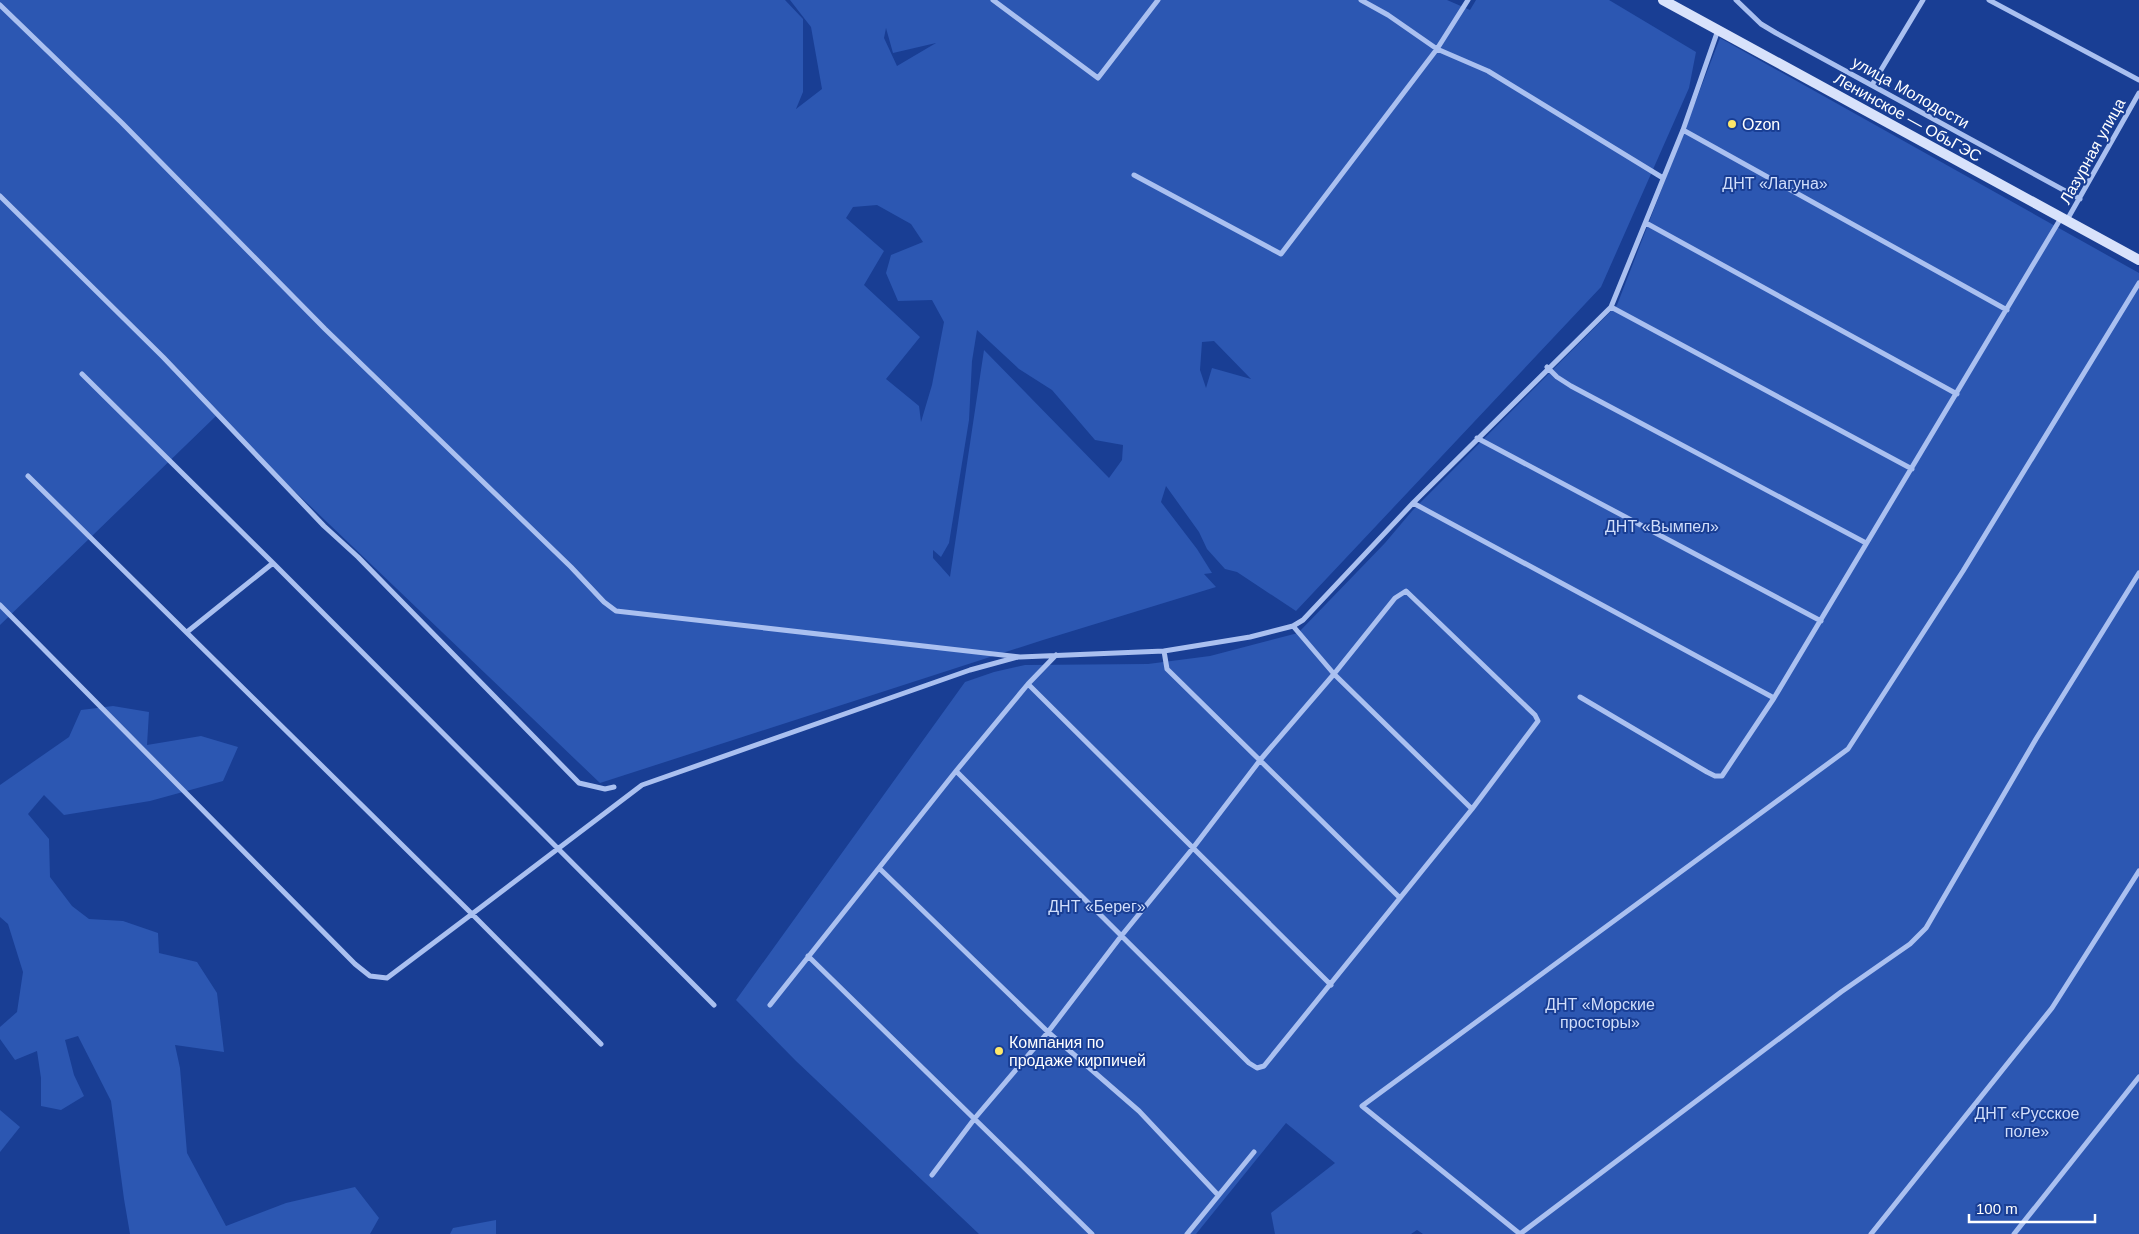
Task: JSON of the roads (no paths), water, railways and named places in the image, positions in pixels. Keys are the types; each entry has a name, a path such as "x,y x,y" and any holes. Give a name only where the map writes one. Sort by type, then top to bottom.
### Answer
{"main road":[{"name":"Ленинское — ОбьГЭС","path":"1664,0 1680,4 1718,29 2139,260"}],"street":[{"path":"993,0 1098,78 1158,0"},
{"path":"1361,0 1388,15 1437,49 1488,71 1663,178"},
{"path":"1134,175 1281,254 1437,49 1468,0"},
{"name":"улица Молодости","path":"1736,0 1761,24 2080,199"},
{"path":"1872,85 1923,0"},
{"path":"1988,0 2139,80"},
{"path":"0,5 122,123 326,328 604,602 616,611 1020,657 1164,651 1242,638 1293,626 1303,620 1413,503 1547,367 1611,307 1683,130 1718,29"},
{"name":"Лазурная улица","path":"1580,697 1715,776 1722,776 1727,771 1821,621 2007,310 2064,219 2080,199 2139,93"},
{"path":"1683,130 2007,310"},
{"path":"0,196 163,357 324,526 358,557 579,783 605,789 614,787"},
{"path":"1646,223 1957,394"},
{"path":"2139,283 1962,571 1848,749 1362,1106 1520,1234 1841,992 1910,944 1926,928 2036,739 2139,573"},
{"path":"1611,307 1912,469"},
{"path":"1547,367 1557,377 1571,386 1866,543"},
{"path":"82,374 714,1005"},
{"path":"1477,438 1821,621"},
{"path":"28,476 472,914 601,1044"},
{"path":"1413,503 1774,698"},
{"path":"186,632 273,563"},
{"path":"932,1175 975,1118 1048,1032 1122,935 1193,848 1261,759 1334,674 1395,598 1406,591 1535,714 1538,721 1472,809 1331,985 1264,1066 1257,1068 1249,1063 1122,935 956,771"},
{"path":"0,605 355,964 370,976 387,978 642,785 970,670 1020,657"},
{"path":"1293,626 1334,674 1472,809"},
{"path":"1164,651 1167,669 1261,759 1400,898"},
{"path":"770,1005 956,771 1028,684 1056,655"},
{"path":"1028,684 1331,985"},
{"path":"879,868 1048,1032 1139,1111 1218,1195"},
{"path":"1871,1234 2052,1008 2139,871"},
{"path":"808,956 1092,1234"},
{"path":"2014,1234 2139,1077"},
{"path":"1187,1234 1254,1152"}],"place":[{"name":"Ozon","path":"1732,124"},
{"name":"Компания по продаже кирпичей","path":"999,1051"}],"park label":[{"name":"ДНТ «Лагуна»","path":"1775,183"},
{"name":"ДНТ «Вымпел»","path":"1662,526"},
{"name":"ДНТ «Берег»","path":"1097,906"},
{"name":"ДНТ «Морские просторы»","path":"1600,1013"},
{"name":"ДНТ «Русское поле»","path":"2027,1122"}]}
